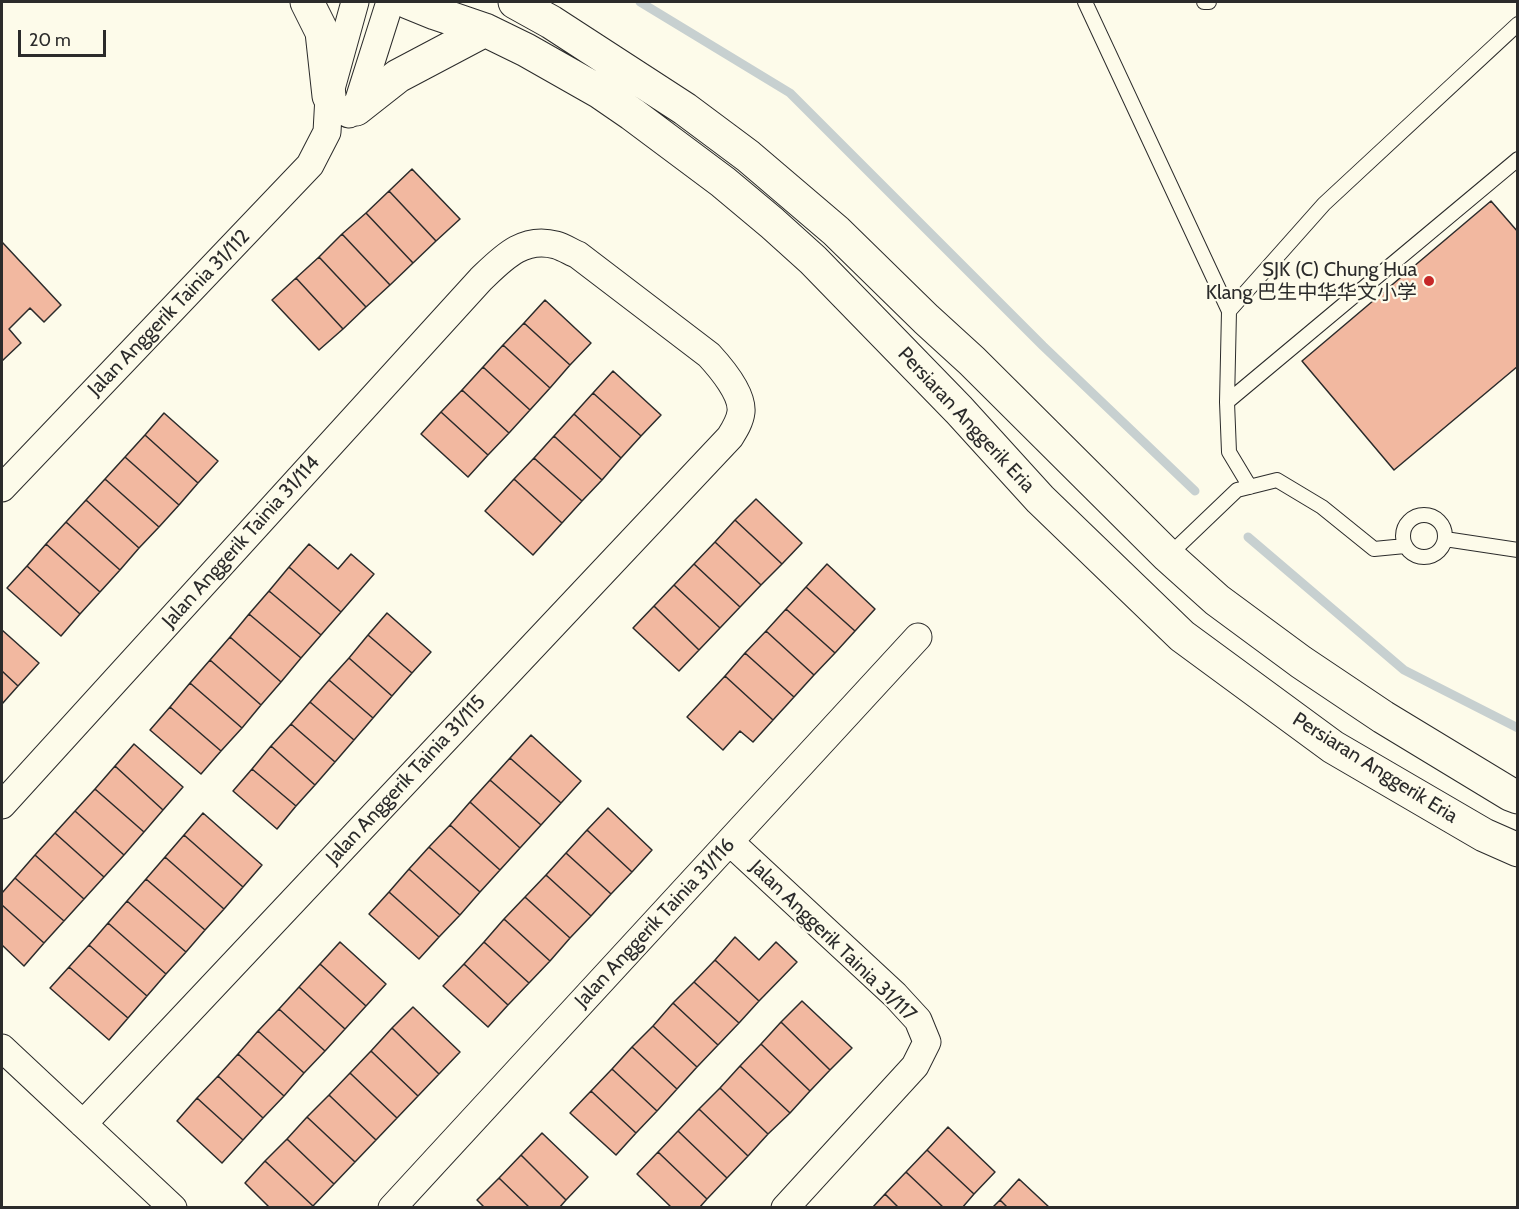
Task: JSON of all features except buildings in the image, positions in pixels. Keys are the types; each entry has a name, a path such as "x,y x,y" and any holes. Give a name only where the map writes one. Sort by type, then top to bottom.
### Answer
{"main road":[{"path":"307,2 322,32 342,103 485,30"},
{"name":"Persiaran Anggerik Eria","path":"408,2 485,30 526,50 600,92 714,175 813,260 959,410 1040,499 1182,636 1333,747 1484,835 1518,850"},
{"name":"Persiaran Anggerik Eria","path":"517,2 685,109 748,156 836,231 972,361 1168,556 1217,600 1383,717 1518,797"}],"street":[{"path":"342,103 355,2"},
{"path":"342,103 390,2"},
{"name":"Jalan Anggerik Tainia 31/112","path":"2,488 310,165 342,103"},
{"name":"Jalan Anggerik Tainia 31/114","path":"2,805 481,279 517,248 535,244 556,245 578,255 709,356 723,369 742,408 739,422 730,437"},
{"name":"Jalan Anggerik Tainia 31/115","path":"83,1124 730,437"},
{"name":"Jalan Anggerik Tainia 31/116","path":"392,1208 918,637"},
{"name":"Jalan Anggerik Tainia 31/117","path":"730,842 895,995 918,1020 927,1042 915,1066 785,1208"},
{"path":"2,1048 173,1208"}],"lane":[{"path":"1085,2 1229,311 1227,402 1229,453 1250,487"},
{"path":"1229,311 1324,204 1518,24"},
{"path":"1227,402 1518,159"},
{"path":"1168,556 1237,490 1277,480 1322,507 1374,549 1405,546"},
{"path":"1424,515 1437,520 1445,532 1445,539 1439,550 1428,557 1415,555 1405,546 1403,539 1406,525 1417,516 1424,515"},
{"path":"1445,539 1518,550"}],"waterway":[{"path":"640,2 790,93 1043,346 1195,491"},
{"path":"1248,537 1404,670 1518,728"}],"place":[{"name":"SJK (C) Chung Hua Klang 巴生中华华文小学","path":"1429,281"}]}
